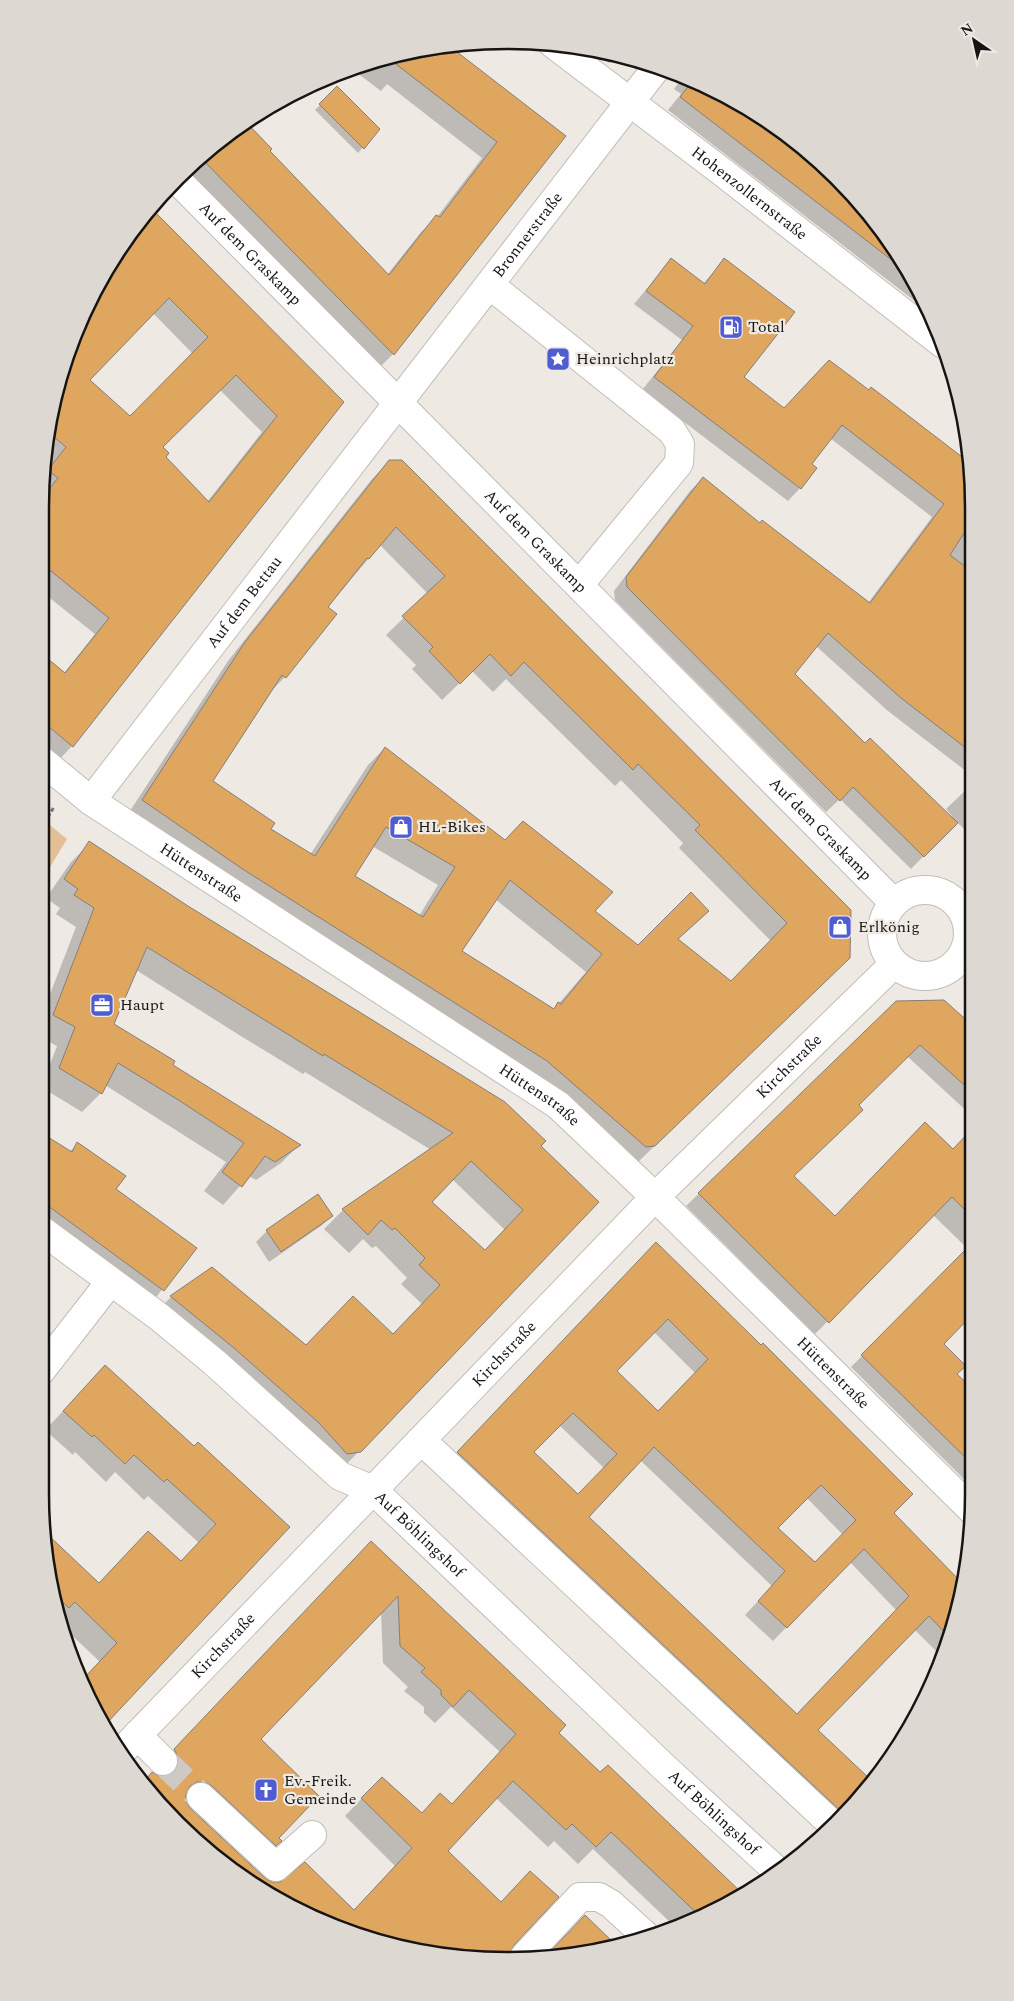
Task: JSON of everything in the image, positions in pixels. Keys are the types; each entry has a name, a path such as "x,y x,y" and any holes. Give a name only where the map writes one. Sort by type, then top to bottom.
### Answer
{"street":[{"name":"Hohenzollernstraße","path":"563,53 729,177 931,335"},
{"name":"Bronnerstraße","path":"397,402 490,286 653,73"},
{"name":"Auf dem Graskamp","path":"182,185 894,903"},
{"path":"490,286 672,431 680,444 679,463 580,585"},
{"name":"Auf dem Bettau","path":"91,801 397,402"},
{"name":"Hüttenstraße","path":"49,767 91,801 558,1105 655,1197 965,1503"},
{"path":"965,917 964,895 918,890 905,894 894,903 886,914 882,926 884,946 894,964 905,972 918,976 964,971 963,954 965,948"},
{"name":"Kirchstraße","path":"130,1743 655,1197 894,964"},
{"name":"Auf Böhlingshof","path":"49,1236 158,1316 214,1362 340,1476 372,1490 666,1769 773,1867"},
{"path":"49,1360 110,1282"},
{"path":"421,1440 828,1821"},
{"path":"130,1743 163,1761"},
{"path":"201,1797 276,1867 312,1835"},
{"path":"529,1951 580,1897 599,1897 611,1904 642,1932"}],"shaded area":[{"path":"49,824 67,839 49,869"}],"building":[{"path":"457,52 566,136 394,355 205,162 251,127 272,149 270,151 389,275 436,215 440,217 497,142 394,63"},
{"path":"337,86 380,129 364,149 319,104"},
{"path":"688,87 710,96 762,126 786,143 809,162 852,205 871,228 894,262 680,97"},
{"path":"156,213 344,402 73,747 49,727 49,660 65,673 109,618 49,569 50,488 58,478 50,472 51,466 66,447 55,438 64,388 73,360 96,304 110,278 126,252","holes":["169,298 208,337 130,416 90,380","236,375 277,416 209,502 166,457 169,453 163,447"]},
{"path":"671,258 705,284 724,258 795,312 744,377 784,408 829,360 869,390 871,387 962,457 965,532 950,555 965,566 965,747 901,698 828,633 795,674 865,743 870,738 958,823 924,857 853,787 840,801 627,587 626,577 703,477 760,523 762,520 870,603 944,504 842,425 812,464 817,468 801,489 654,377 693,326 646,291"},
{"path":"389,460 402,460 851,910 850,958 655,1146 646,1147 547,1061 244,870 142,800 245,642","holes":["396,527 445,576 402,616 433,647 429,651 460,684 490,654 511,676 524,662 633,770 638,764 700,825 695,830 787,923 731,981 678,939 709,911 691,892 638,945 595,911 613,892 523,821 505,840 385,747 315,856 271,829 275,823 213,781 282,675 286,678 337,614 328,607 367,558 369,559","386,827 455,867 423,917 355,876","510,880 602,954 561,1004 558,1002 554,1009 462,951"]},
{"path":"89,841 188,906 505,1102 546,1141 541,1146 599,1202 361,1452 347,1454 319,1423 234,1348 170,1296 212,1267 306,1345 353,1296 393,1334 440,1285 419,1265 425,1258 395,1228 392,1230 381,1220 368,1235 342,1209 453,1133 324,1054 323,1056 147,947 114,1024 175,1061 173,1065 301,1145 275,1162 265,1156 242,1187 222,1172 244,1143 180,1101 118,1063 102,1094 59,1068 75,1027 53,1015 94,908 74,895 78,889 64,879","holes":["471,1161 523,1210 485,1250 432,1202"]},
{"path":"944,1000 965,1019 965,1086 920,1045 859,1105 863,1110 794,1176 835,1216 925,1122 953,1149 965,1136 965,1210 952,1197 829,1323 698,1193 896,1001"},
{"path":"49,1138 72,1152 77,1142 126,1176 116,1189 197,1248 164,1291 49,1207"},
{"path":"318,1194 333,1216 281,1252 266,1230"},
{"path":"656,1242 761,1345 763,1343 913,1494 894,1513 957,1578 944,1632 929,1616 818,1730 868,1777 839,1809 457,1452","holes":["668,1319 708,1359 658,1411 617,1371","573,1413 617,1454 578,1494 534,1452","654,1447 785,1571 758,1601 787,1628 864,1549 909,1596 797,1714 589,1517","821,1485 856,1520 815,1562 778,1528"]},
{"path":"965,1250 965,1322 944,1344 965,1365 957,1374 965,1382 965,1457 861,1355"},
{"path":"105,1365 194,1446 198,1442 290,1527 109,1721 87,1675 117,1643 75,1602 69,1608 62,1601 51,1538 99,1583 148,1531 181,1561 216,1524 167,1479 164,1482 134,1455 125,1464 94,1435 92,1437 63,1411"},
{"path":"371,1541 566,1725 559,1733 600,1772 608,1765 738,1890 695,1911 611,1832 596,1847 572,1824 566,1830 513,1781 448,1851 501,1902 530,1871 559,1897 514,1945 511,1952 447,1948 388,1937 360,1928 304,1905 252,1875 205,1839 162,1796 147,1778 152,1772 159,1776 167,1776 174,1772 178,1765 178,1757 174,1749","holes":["398,1596 400,1646 425,1668 421,1672 441,1690 441,1695 453,1707 469,1690 516,1734 452,1804 440,1793 422,1813 382,1777 361,1798 412,1848 354,1910 305,1862 280,1882 272,1882 266,1879 190,1808 186,1802 186,1794 190,1786 197,1782 205,1782 212,1786 276,1846 282,1841 279,1838 319,1796 261,1739"]},
{"path":"585,1915 611,1940 567,1948 552,1949"}],"tunnel":[{"path":"163,1761 201,1797"}],"place":[{"name":"Total","path":"731,327"},
{"name":"Heinrichplatz","path":"558,359"},
{"name":"HL-Bikes","path":"401,827"},
{"name":"Erlkönig","path":"840,927"},
{"name":"Haupt","path":"102,1005"},
{"name":"Ev.-Freik. Gemeinde","path":"266,1790"}]}
